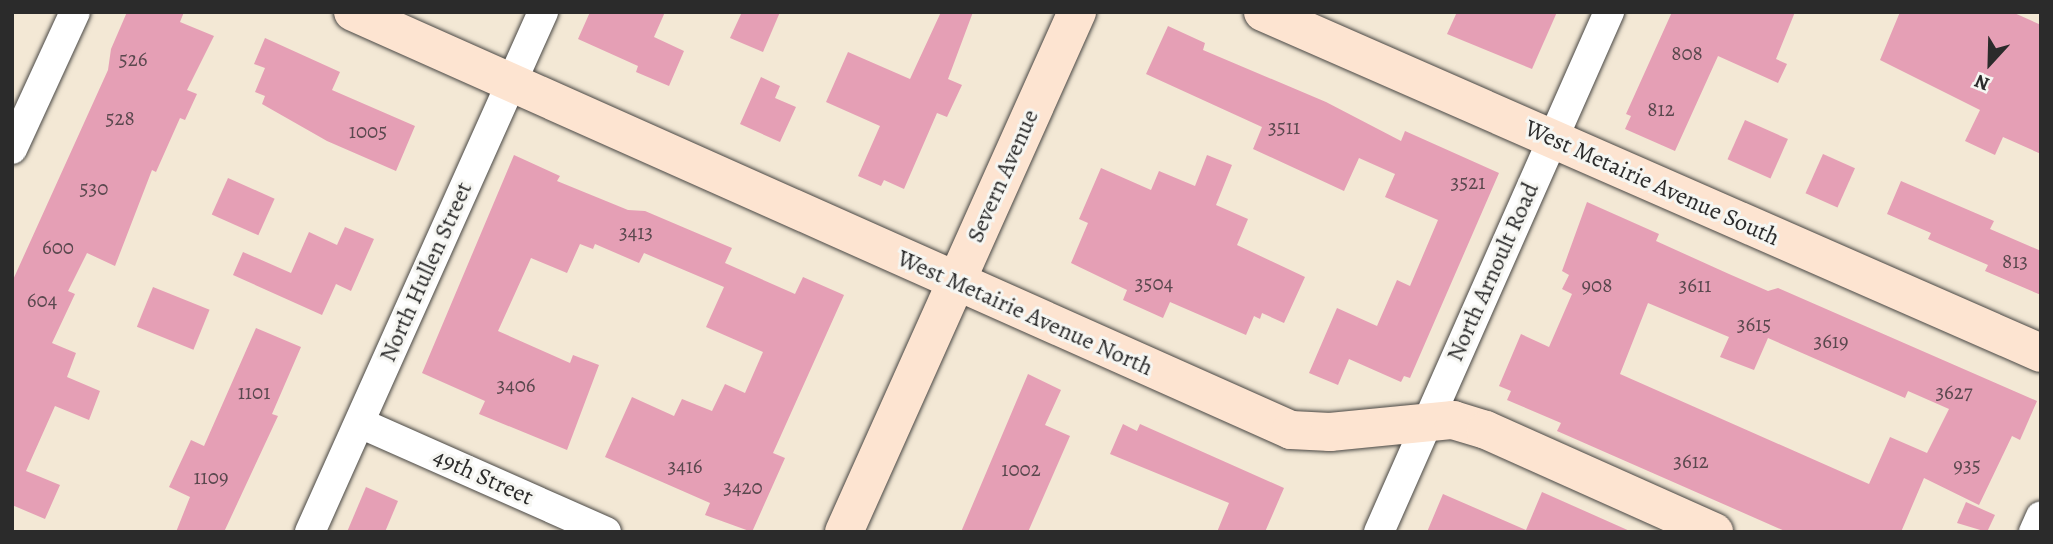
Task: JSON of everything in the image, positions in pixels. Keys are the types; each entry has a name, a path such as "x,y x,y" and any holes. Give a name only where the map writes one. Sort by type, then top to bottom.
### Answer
{"main road":[{"name":"West Metairie Avenue North","path":"353,12 1291,430 1330,432 1453,420 1486,430 1714,532"},
{"name":"Severn Avenue","path":"844,532 1077,12"},
{"name":"West Metairie Avenue South","path":"1263,12 2041,353"}],"street":[{"path":"12,149 75,12"},
{"name":"North Hullen Street","path":"310,532 543,12"},
{"name":"North Arnoult Road","path":"1379,532 1609,12"},
{"name":"49th Street","path":"360,423 606,532"},
{"path":"2034,532 2041,516"}],"building":[{"path":"127,12 184,12 180,22 214,36 187,90 197,94 185,120 180,118 156,172 152,170 115,266 87,253 68,291 75,294 52,343 76,353 67,377 100,391 89,420 55,406 26,471 60,485 45,519 12,505 12,282 108,70 111,49"},
{"path":"590,12 665,12 654,37 684,51 669,86 636,72 638,66 578,39"},
{"path":"742,12 780,12 763,52 730,38"},
{"path":"941,12 973,12 948,79 962,85 947,117 937,113 904,189 884,180 881,186 858,176 880,126 826,102 848,52 910,79"},
{"path":"1457,12 1557,12 1532,69 1447,34"},
{"path":"1672,12 1795,12 1776,59 1787,64 1778,83 1718,56 1675,151 1625,129 1631,116 1626,114"},
{"path":"1900,12 2012,12 2041,25 2041,154 2003,137 1995,155 1965,141 1980,110 1880,60"},
{"path":"1168,26 1205,43 1203,50 1326,102 1401,141 1405,131 1499,173 1410,378 1404,376 1401,382 1349,359 1338,385 1309,373 1337,308 1377,326 1397,280 1410,286 1438,220 1385,197 1395,174 1359,158 1344,191 1253,149 1262,127 1146,74"},
{"path":"265,38 340,72 332,90 415,126 396,171 327,141 262,104 265,96 255,92 265,68 254,64"},
{"path":"761,77 780,86 775,98 796,107 780,142 740,124"},
{"path":"1745,120 1788,139 1770,178 1728,159"},
{"path":"1823,154 1855,168 1837,208 1806,193"},
{"path":"514,155 560,176 557,181 628,210 645,211 732,248 725,263 795,294 803,277 844,295 773,453 785,458 752,532 705,515 710,503 605,457 632,397 674,416 682,399 712,411 725,384 745,393 763,352 706,327 724,287 644,253 639,263 595,244 593,249 580,244 567,273 531,258 498,331 570,363 573,355 599,365 567,450 479,414 485,401 422,373"},
{"path":"1207,155 1232,165 1216,205 1248,219 1237,245 1305,277 1284,323 1262,313 1260,319 1254,316 1246,335 1170,302 1163,318 1123,300 1127,290 1071,263 1088,223 1079,219 1101,168 1151,190 1159,171 1195,186"},
{"path":"228,178 275,199 258,235 212,215"},
{"path":"1901,181 1994,221 1990,229 2041,251 2041,295 1985,271 1988,265 1928,239 1931,233 1887,214"},
{"path":"1587,202 1659,234 1656,241 1729,274 1768,291 1778,288 2037,401 2020,440 2012,436 1979,505 1924,478 1901,532 1787,532 1557,431 1561,423 1507,400 1511,391 1499,386 1521,334 1549,347 1572,294 1562,289 1569,275 1562,271","holes":["1648,303 1729,337 1720,357 1754,370 1768,338 1905,398 1908,391 1949,409 1927,453 1890,437 1869,484 1620,374"]},
{"path":"345,227 374,239 351,291 336,284 322,315 233,275 243,252 291,273 309,232 337,245"},
{"path":"153,287 210,310 193,350 137,327"},
{"path":"256,328 301,347 272,414 278,416 224,532 176,532 190,497 169,487 191,440 204,446"},
{"path":"1028,374 1061,390 1045,425 1070,436 1028,532 961,532"},
{"path":"1123,424 1137,431 1140,424 1284,488 1265,532 1217,532 1229,503 1110,454"},
{"path":"366,487 398,501 385,532 347,532"},
{"path":"1542,492 1632,532 1427,532 1443,494 1526,530"},
{"path":"1966,502 1995,515 1987,532 1957,523"}]}
